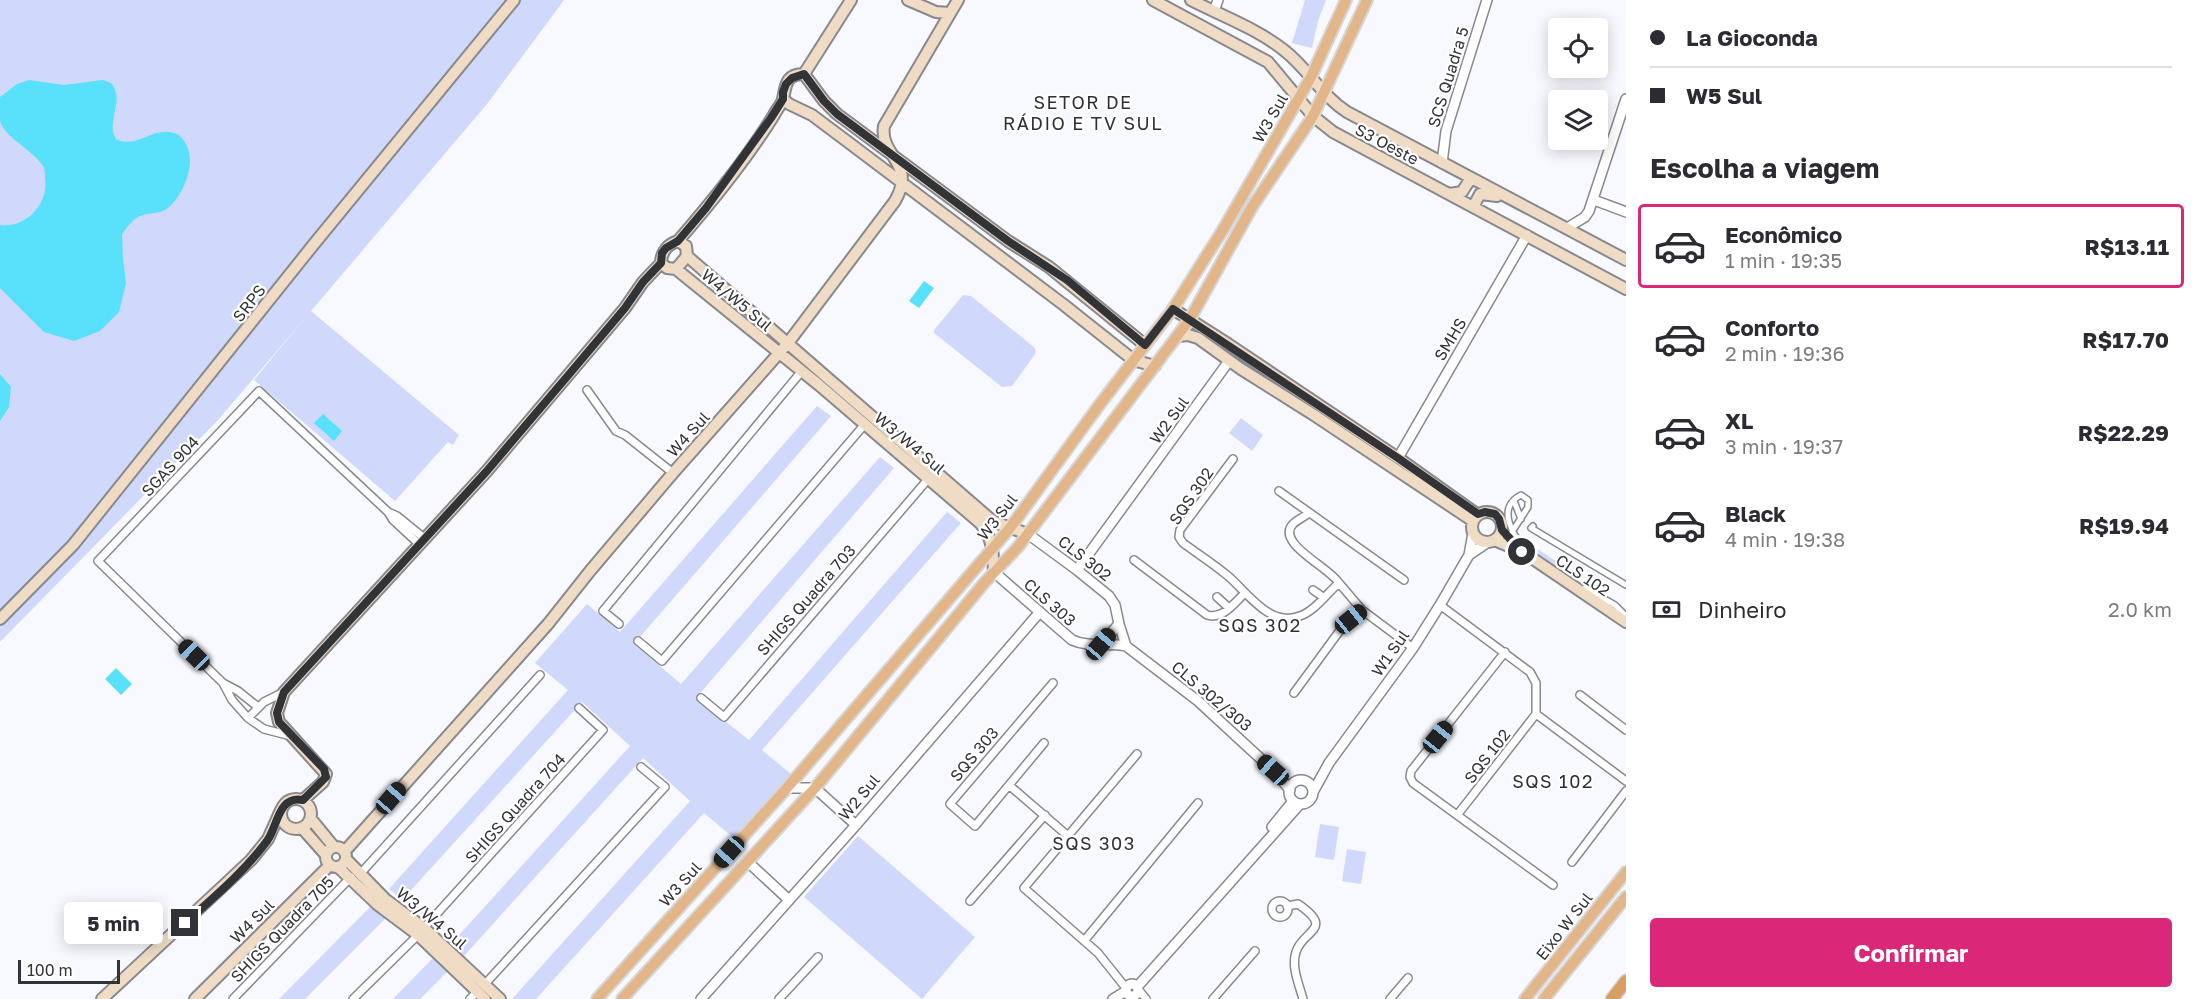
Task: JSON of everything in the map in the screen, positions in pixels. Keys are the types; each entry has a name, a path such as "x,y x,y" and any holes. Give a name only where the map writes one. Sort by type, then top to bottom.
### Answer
{"highway":[{"path":"1612,999 1626,981"}],"main road":[{"name":"SRPS","path":"0,618 73,545 314,244 514,0"},
{"path":"102,999 251,860 268,839 281,810 290,801 303,800 323,782 326,774 324,769 279,722 277,713 284,692 495,462 625,308 643,282 661,263 662,253 672,243 678,241 706,208 783,99 786,84 792,78 804,74 851,0"},
{"path":"908,0 936,12 950,13"},
{"path":"902,184 899,166 883,136 884,126 958,0"},
{"name":"S3 Oeste","path":"1153,0 1259,56 1275,69 1313,116 1334,132 1626,289"},
{"name":"S3 Oeste","path":"1191,0 1271,40 1311,77 1324,94 1347,112 1626,260"},
{"name":"W3 Sul","path":"597,999 787,788 1010,528 1173,309 1224,228 1311,77 1346,0"},
{"name":"W3 Sul","path":"622,999 815,788 1028,534 1190,320 1252,207 1313,116 1367,0"},
{"path":"804,74 837,114 1008,241 1067,280 1145,345"},
{"path":"783,99 812,115 1064,304 1133,360 1155,366"},
{"path":"827,127 829,118 837,114"},
{"path":"1448,194 1462,192 1471,178"},
{"path":"919,197 921,188 928,181"},
{"name":"W4 Sul","path":"195,999 337,857 548,624 672,473 788,343 895,201 902,184"},
{"path":"1473,207 1480,194 1509,197"},
{"path":"1224,228 1229,229 1231,235 1225,258"},
{"path":"661,263 667,268 676,269 687,256 686,246 678,241"},
{"path":"998,256 1008,241"},
{"path":"1009,263 1012,254 1021,248"},
{"name":"W4/W5 Sul","path":"687,256 788,343"},
{"name":"W4/W5 Sul","path":"676,269 779,354"},
{"path":"1064,304 1077,299 1080,292"},
{"path":"1079,316 1081,308 1091,301"},
{"path":"1173,309 1398,458 1476,518"},
{"path":"1178,336 1188,335 1198,338 1241,369 1476,518"},
{"name":"W3/W4 Sul","path":"788,343 960,499 988,534 994,572"},
{"path":"1228,344 1229,361"},
{"name":"W3/W4 Sul","path":"779,354 865,424 900,447 929,478 989,518 1028,534"},
{"path":"1075,439 1086,440 1091,449"},
{"path":"1485,512 1495,514 1507,531 1491,541 1477,538 1473,533 1476,518 1485,512"},
{"name":"CLS 102","path":"1507,531 1522,552"},
{"name":"CLS 102","path":"1491,541 1522,552 1626,622"},
{"path":"904,652 905,663 913,669"},
{"path":"303,800 309,806 311,819 337,857"},
{"path":"281,810 284,823 289,828"},
{"path":"302,828 311,819"},
{"path":"268,839 289,828 302,828 337,857"},
{"name":"W3/W4 Sul","path":"337,857 382,902 421,932 449,958 479,994 500,999"},
{"name":"Eixo W Sul","path":"1525,999 1626,872"},
{"name":"Eixo W Sul","path":"1544,999 1626,897"},
{"path":"651,939 659,943 662,956"}],"street":[{"path":"1214,12 1218,0"},
{"name":"SCS Quadra 5","path":"1442,163 1446,131 1487,0"},
{"path":"1567,228 1585,217 1594,201 1626,99"},
{"path":"1594,201 1626,212"},
{"name":"SMHS","path":"1398,458 1527,235"},
{"name":"W2 Sul","path":"1077,570 1221,376 1229,361"},
{"path":"1221,376 1241,369"},
{"path":"619,624 603,611 801,372"},
{"path":"587,390 616,430 672,473"},
{"name":"SGAS 904","path":"258,707 238,691 223,683 98,561 259,391 422,541"},
{"path":"638,641 662,661 865,424"},
{"name":"SQS 302","path":"1233,459 1180,530 1179,537 1183,543 1228,576 1266,612 1279,618 1291,619 1303,615 1339,583"},
{"name":"SHIGS Quadra 703","path":"701,698 724,717 929,478"},
{"path":"1279,491 1404,580"},
{"path":"1521,495 1528,500 1528,507 1521,519 1507,531 1508,517 1514,501 1517,496 1521,495"},
{"path":"1514,501 1521,519"},
{"path":"1309,513 1291,526 1288,535 1290,540 1299,550 1334,576 1362,610 1413,648"},
{"path":"1533,526 1532,528 1626,585"},
{"path":"1507,531 1532,553 1615,605 1626,616"},
{"name":"W1 Sul","path":"1313,792 1329,763 1413,648 1440,605 1469,555 1473,533"},
{"name":"CLS 302","path":"1028,534 1109,596 1115,605 1126,646"},
{"name":"W1 Sul","path":"1469,555 1491,541"},
{"path":"1134,560 1207,615 1213,617 1229,609 1245,592"},
{"name":"CLS 303","path":"994,572 1072,640 1084,645 1126,646"},
{"path":"1313,590 1323,597"},
{"path":"1217,597 1229,609"},
{"path":"1440,605 1530,672 1536,683 1536,714 1626,781"},
{"path":"1294,693 1341,629 1362,610"},
{"name":"W2 Sul","path":"701,999 856,825 1039,613"},
{"path":"1101,644 1119,624"},
{"name":"CLS 302/303","path":"1126,646 1198,701 1275,772 1290,790"},
{"path":"1505,652 1411,771 1410,777 1413,783 1553,885"},
{"path":"356,875 540,675"},
{"name":"SQS 303","path":"1044,743 975,826 950,804 1053,682"},
{"name":"SGAS 904","path":"223,683 232,700 248,718"},
{"path":"284,692 258,707 248,718 264,729 291,736"},
{"path":"1580,695 1626,730"},
{"name":"SHIGS Quadra 704","path":"421,932 603,730 579,708"},
{"name":"SQS 102","path":"1458,814 1536,714"},
{"path":"1134,992 1098,953 1024,888 1137,754"},
{"name":"W1 Sul","path":"1300,781 1329,763"},
{"path":"479,994 665,788 641,767"},
{"name":"CLS 302/303","path":"1275,772 1300,781"},
{"path":"1113,999 1134,992 1297,802 1311,799 1313,792 1310,785 1300,781 1290,790 1297,802"},
{"path":"1009,785 1068,836"},
{"path":"787,788 815,788 856,825"},
{"path":"1572,862 1626,791"},
{"path":"1084,941 1198,802"},
{"path":"970,901 1045,815"},
{"path":"748,862 789,900"},
{"name":"SHIGS Quadra 705","path":"233,999 356,875"},
{"path":"1287,906 1298,904 1310,912 1315,923 1314,930 1296,949 1294,959 1303,999"},
{"path":"353,999 421,932"},
{"path":"1213,999 1255,951"},
{"path":"779,999 818,957"},
{"path":"1390,999 1408,978"}],"shaded area":[{"path":"0,0 564,0 487,104 311,311 459,435 453,445 448,442 395,501 254,380 305,318 218,420 0,642"},
{"path":"1305,0 1326,0 1312,48 1292,43"},
{"path":"963,295 971,296 1035,348 1036,353 1012,386 1002,387 934,333 934,330"},
{"path":"817,406 831,416 634,644 681,684 880,457 894,468 696,698 749,740 947,512 961,523 762,750 791,774 735,839 704,813 536,999 512,999 690,801 643,758 464,956 451,944 630,746 582,702 402,900 389,889 568,690 535,663 587,604 620,632"},
{"path":"1241,418 1263,435 1252,451 1229,433"},
{"path":"1515,531 1524,540 1560,564 1556,568 1529,550"},
{"path":"1320,824 1339,827 1334,860 1315,857"},
{"path":"858,836 975,937 922,999 804,897"},
{"path":"1347,849 1366,852 1361,884 1342,881"},
{"path":"374,903 388,916 305,999 279,999"},
{"path":"433,958 447,972 420,999 393,999"}],"water":[{"path":"29,80 64,85 103,80 111,83 117,97 113,125 116,139 130,142 156,133 173,133 184,140 190,156 186,181 173,203 157,213 138,217 122,234 126,283 119,312 100,331 74,341 44,332 0,288 0,225 19,223 27,218 39,205 45,188 43,166 7,133 0,121 0,97 17,84"},
{"path":"924,281 934,288 919,308 909,301"},
{"path":"0,374 11,387 9,407 0,421"},
{"path":"323,414 342,431 334,441 314,423"},
{"path":"116,668 132,684 121,695 105,679"}],"district":[{"name":"SETOR DE RÁDIO E TV SUL","path":"1083,112"},
{"name":"SQS 302","path":"1260,625"},
{"name":"SQS 102","path":"1553,781"},
{"name":"SQS 303","path":"1094,843"}],"route":[{"path":"185,923 251,860 268,839 284,805 296,799 303,800 326,777 324,769 279,722 278,704 284,692 486,472 582,360 625,308 643,282 661,263 662,253 666,248 678,241 706,208 771,118 783,99 786,84 799,74 804,74 816,92 837,114 1008,241 1067,280 1145,345 1173,309 1398,458 1478,514 1489,512 1495,514 1502,524 1502,530 1522,552"}]}
